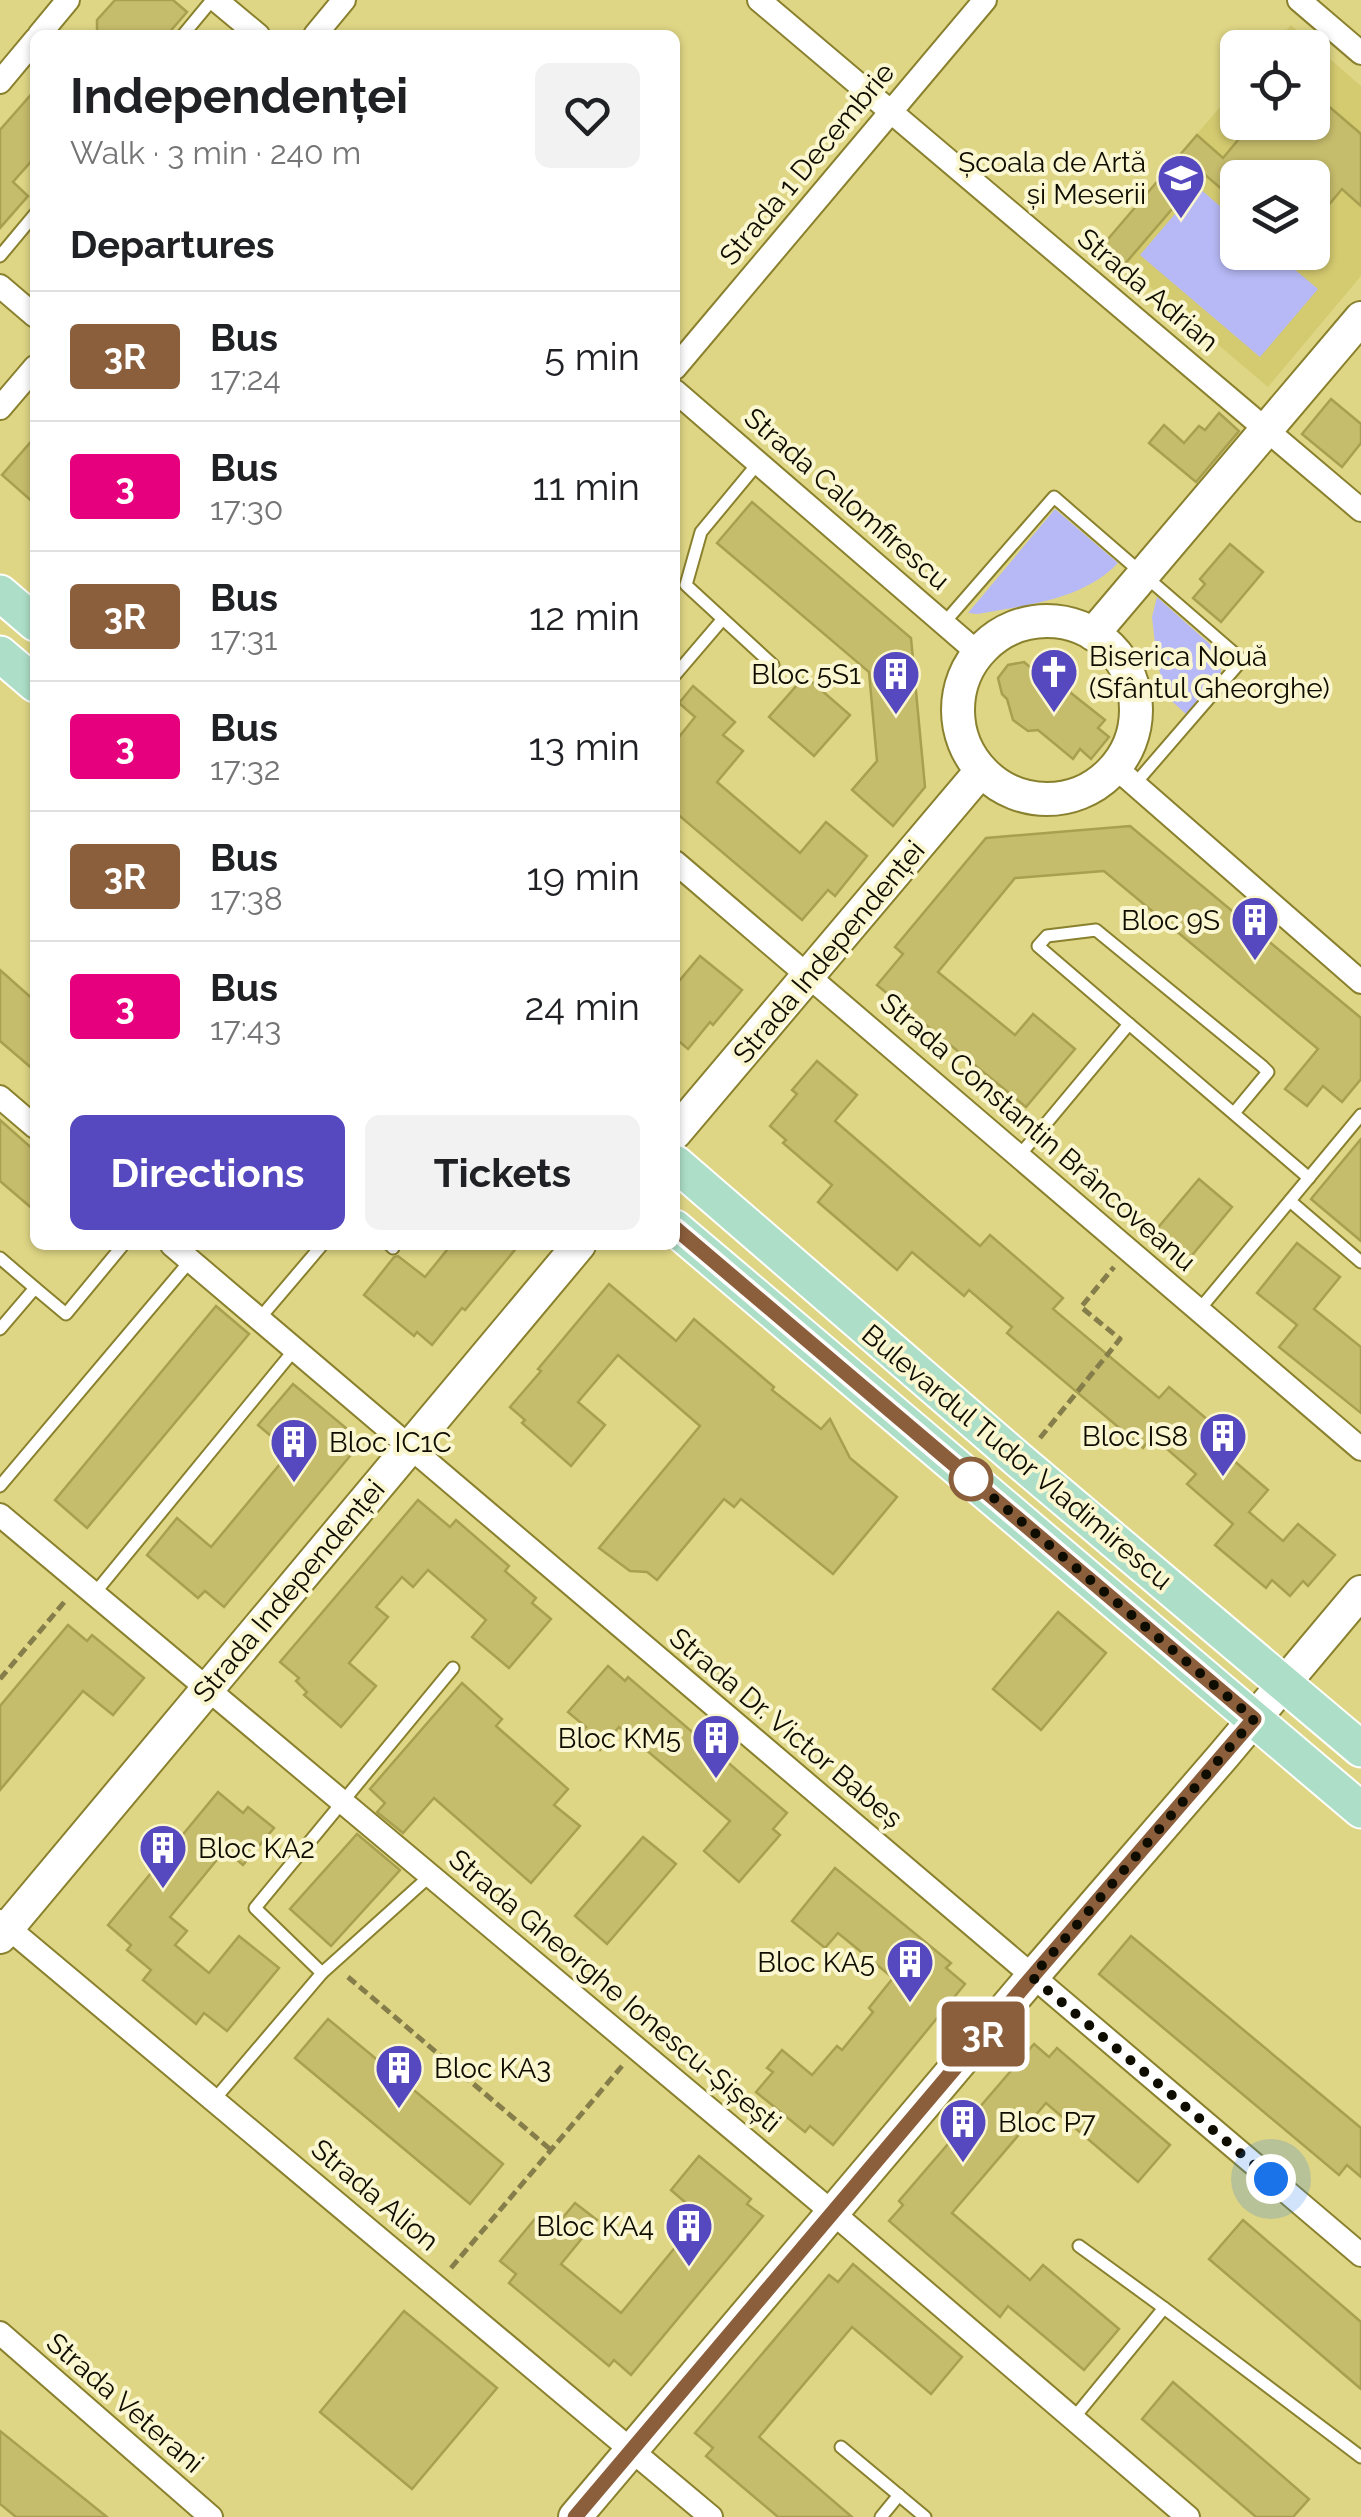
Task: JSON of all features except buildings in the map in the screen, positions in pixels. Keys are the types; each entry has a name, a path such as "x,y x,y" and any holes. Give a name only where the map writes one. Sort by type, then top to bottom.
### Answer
{"main road":[{"path":"0,594 30,620"},
{"path":"0,654 30,680"},
{"name":"Bulevardul Tudor Vladimirescu","path":"680,1167 1361,1748"},
{"name":"Bulevardul Tudor Vladimirescu","path":"680,1232 1361,1810"}],"street":[{"path":"44,30 68,0"},
{"path":"214,0 252,30"},
{"path":"319,30 344,0"},
{"name":"Strada Adrian","path":"759,0 1361,510"},
{"name":"Strada 1 Decembrie","path":"680,362 986,0"},
{"path":"1298,0 1361,53"},
{"path":"0,82 30,46"},
{"path":"0,286 30,312"},
{"path":"1093,634 1361,318"},
{"path":"0,408 30,373"},
{"name":"Strada Calomfirescu","path":"680,394 978,653"},
{"path":"1045,621 1070,624 1093,634 1116,654 1132,681 1137,712 1125,777 1064,798 1034,800 1005,790 981,771 967,750 958,712 964,675 978,653 997,636 1020,625 1045,621"},
{"name":"Strada Independenței","path":"680,1126 981,771"},
{"path":"1125,777 1361,982"},
{"name":"Strada Constantin Brâncoveanu","path":"680,866 1361,1448"},
{"path":"0,1097 30,1123"},
{"name":"Strada Independenței","path":"3,1929 574,1250"},
{"name":"Strada Dr. Victor Babeș","path":"181,1253 1361,2255"},
{"name":"Strada Gheorghe Ionescu-Șișești","path":"0,1515 637,2048 1188,2517"},
{"path":"576,2517 1361,1592"},
{"name":"Strada Alion","path":"3,1929 214,2100 711,2517"},
{"name":"Strada Veterani","path":"0,2333 211,2517"}],"lane":[{"path":"187,30 214,0"},
{"path":"0,256 30,220"},
{"path":"759,462 701,532 686,585 773,664"},
{"path":"944,623 1054,497 1145,574 1242,660 1125,777"},
{"path":"680,669 722,620"},
{"path":"1234,1114 1268,1072 1262,1066 1096,930 1047,936 1038,946 1130,1024 1234,1114 1309,1178"},
{"path":"1019,1156 1130,1024"},
{"path":"1199,1310 1361,1116"},
{"path":"1290,1201 1361,1262"},
{"path":"0,1258 66,1314 120,1250"},
{"path":"260,1318 318,1250"},
{"path":"0,1486 181,1253"},
{"path":"0,1329 35,1288"},
{"path":"87,1588 295,1349"},
{"path":"322,1973 255,1908 453,1668"},
{"path":"214,2100 322,1973 431,1875"},
{"path":"1079,2246 1361,2457"},
{"path":"1074,2419 1164,2308"},
{"path":"841,2446 925,2517"},
{"path":"882,2517 899,2495"}],"path":[{"path":"1021,1462 1120,1340 1080,1307 1128,1250"},
{"path":"0,1680 87,1588"},
{"path":"333,1964 551,2150"},
{"path":"436,2286 637,2048"}],"shaded area":[{"name":"Școala de Artă și Meserii","path":"1330,59 1361,86 1361,276 1268,387 1102,246 1220,107 1220,140 1330,140"},
{"path":"1198,187 1220,206 1220,270 1295,270 1318,289 1260,357 1140,255"},
{"path":"1055,509 1118,563 1088,585 1053,599 968,613"},
{"path":"1157,597 1221,654 1221,673 1186,714 1166,696 1157,661 1152,617"}],"bus line":[{"name":"3R","path":"575,2517 1254,1719 680,1232"}],"place":[{"name":"Școala de Artă și Meserii","path":"1181,220"},
{"name":"Biserica Nouă (Sfântul Gheorghe)","path":"1054,714"},
{"name":"Bloc 5S1","path":"896,716"},
{"name":"Bloc 9S","path":"1255,962"},
{"name":"Bloc IS8","path":"1223,1478"},
{"name":"Bloc IC1C","path":"294,1484"},
{"name":"Bloc KM5","path":"716,1780"},
{"name":"Bloc KA2","path":"163,1890"},
{"name":"Bloc KA5","path":"910,2004"},
{"name":"Bloc KA3","path":"399,2110"},
{"name":"Bloc P7","path":"963,2164"},
{"name":"Bloc KA4","path":"689,2268"}],"route":[{"path":"971,1479 1254,1719 1032,1977 1271,2179"}]}
